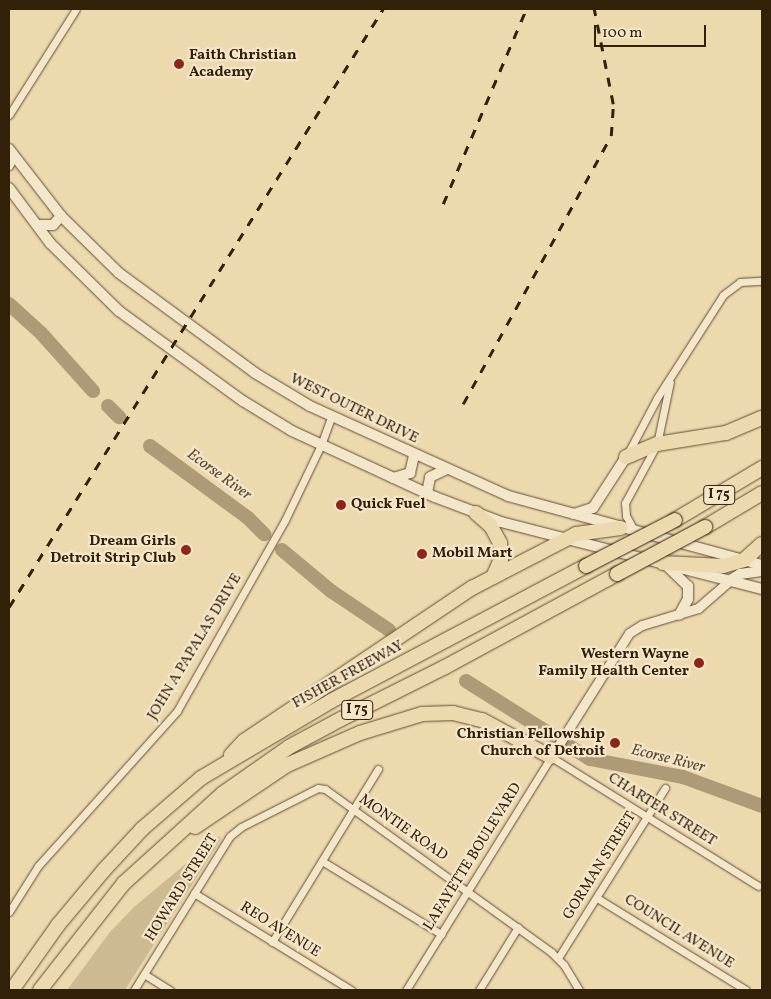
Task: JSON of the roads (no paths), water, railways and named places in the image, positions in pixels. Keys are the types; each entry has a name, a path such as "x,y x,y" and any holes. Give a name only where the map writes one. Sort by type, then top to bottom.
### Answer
{"highway":[{"path":"626,458 657,444 726,433 762,418"},
{"name":"FISHER FREEWAY","path":"12,990 58,925 120,852 172,802 217,769 331,701 675,520 762,468"},
{"name":"I 75","path":"40,990 124,883 222,794 290,747 705,527 762,494"},
{"path":"476,513 491,526 500,543 501,559 493,577"},
{"path":"217,769 244,741 430,615 493,577 566,540 589,531 621,528"},
{"path":"663,564 712,567 744,560 762,544"},
{"path":"124,883 145,870 194,828 264,779 328,746 409,717 453,713 482,720 555,751"}],"main road":[{"name":"WEST OUTER DRIVE","path":"11,153 61,216 98,254 147,296 255,373 331,417 445,470 508,496 568,514 762,565"},
{"path":"9,188 37,225 86,281 136,325 243,401 321,445 476,513 566,540 762,589"},
{"path":"37,225 53,224 61,216"},
{"path":"393,478 410,473 414,455"},
{"path":"568,514 581,514 593,508 626,458"},
{"path":"427,493 430,476 445,470"},
{"path":"663,564 688,586 688,599 679,615"},
{"path":"729,581 740,574 762,570"}],"street":[{"path":"9,115 76,9"},
{"path":"9,166 11,153"},
{"path":"626,458 671,377 726,291 745,281 762,281"},
{"path":"635,532 626,516 625,504 657,444 671,377"},
{"name":"JOHN A PAPALAS DRIVE","path":"9,912 38,866 171,721 285,520 321,445 331,417"},
{"name":"LAFAYETTE BOULEVARD","path":"406,990 624,638 642,625 698,608 729,581"},
{"name":"CHARTER STREET","path":"555,751 647,817 758,886"},
{"path":"272,942 378,769"},
{"name":"MONTIE ROAD","path":"320,788 468,891 558,958 579,990"},
{"name":"HOWARD STREET","path":"134,990 235,831 320,788"},
{"name":"GORMAN STREET","path":"558,958 665,788"},
{"path":"322,861 441,934"},
{"name":"REO AVENUE","path":"194,893 351,990"},
{"name":"COUNCIL AVENUE","path":"597,898 746,990"},
{"path":"479,990 518,927"},
{"path":"144,974 170,990"}],"waterway":[{"name":"Ecorse River","path":"9,304 41,333 93,391"},
{"name":"Ecorse River","path":"108,406 119,417"},
{"name":"Ecorse River","path":"150,446 248,518 264,534"},
{"name":"Ecorse River","path":"282,550 331,591 389,630"},
{"name":"Ecorse River","path":"466,681 590,759 683,777 762,806"}],"railway":[{"path":"9,607 383,9"},
{"path":"443,204 526,9"},
{"path":"463,404 611,136 613,104 594,9"}],"place":[{"name":"Faith Christian Academy","path":"179,64"},
{"name":"Quick Fuel","path":"341,505"},
{"name":"Dream Girls Detroit Strip Club","path":"186,550"},
{"name":"Mobil Mart","path":"422,554"},
{"name":"Western Wayne Family Health Center","path":"699,663"},
{"name":"Christian Fellowship Church of Detroit","path":"615,743"}]}
